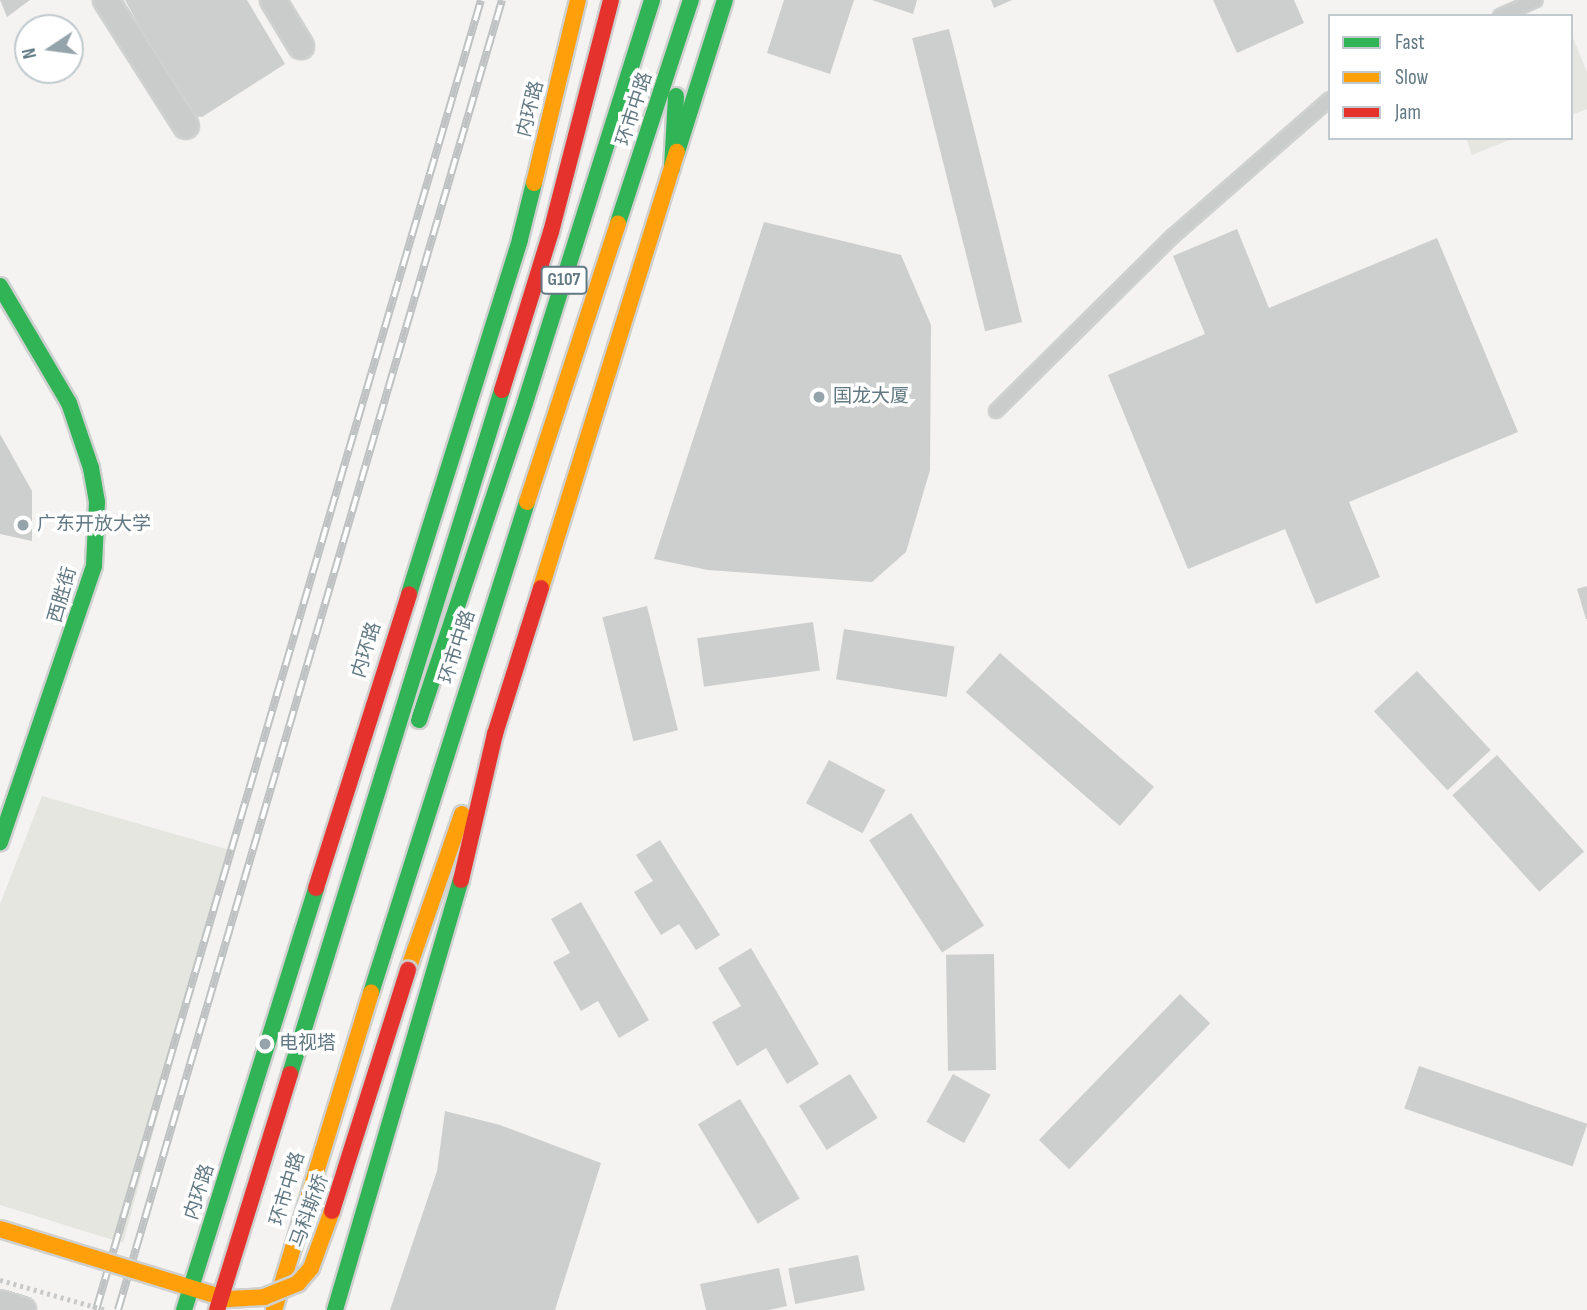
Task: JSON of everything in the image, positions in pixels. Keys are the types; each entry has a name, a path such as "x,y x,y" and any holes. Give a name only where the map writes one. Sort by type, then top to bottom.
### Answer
{"main road":[{"name":"内环路","path":"184,1310 520,239 579,0"},
{"path":"217,1310 551,232 611,0"},
{"path":"603,157 619,20 624,0"},
{"name":"环市中路","path":"414,733 525,403 652,0"},
{"name":"环市中路","path":"274,1310 440,769 691,0"},
{"path":"335,1310 458,892 495,734 724,0"},
{"path":"199,1310 472,439 581,78 619,20"},
{"path":"672,168 679,38"},
{"name":"西胜街","path":"0,286 69,403 91,468 97,502 94,566 0,842"},
{"path":"472,439 525,403"},
{"name":"马科斯桥","path":"0,1228 228,1299 264,1297 298,1283 311,1268 325,1235 408,970 459,822 495,734"},
{"path":"237,1310 245,1283"}],"street":[{"path":"106,0 186,126"},
{"path":"273,0 300,46"},
{"path":"0,1303 23,1310"}],"lane":[{"path":"1504,14 1536,0"},
{"path":"996,411 1173,236 1328,101"}],"path":[{"path":"0,1280 106,1310"}],"shaded area":[{"path":"1573,38 1587,72 1587,109 1573,114"},
{"path":"1467,140 1509,140 1472,155"},
{"path":"42,796 230,850 123,1243 0,1205 0,904"}],"building":[{"path":"0,0 30,0 7,17"},
{"path":"125,0 247,0 285,64 202,117 189,116"},
{"path":"784,0 854,0 830,74 767,53"},
{"path":"872,0 917,0 913,14"},
{"path":"991,0 1012,0 994,8"},
{"path":"1213,0 1294,0 1304,23 1237,53"},
{"path":"949,29 1022,322 985,331 912,38"},
{"name":"国龙大厦","path":"764,222 901,255 931,325 930,470 906,552 872,582 708,570 654,559"},
{"path":"1237,229 1269,308 1437,238 1518,432 1349,502 1380,577 1316,604 1285,529 1188,569 1108,375 1205,334 1173,256"},
{"path":"0,434 32,491 32,541 0,534"},
{"path":"1587,586 1587,619 1586,619 1577,589"},
{"path":"647,606 678,730 633,741 602,617"},
{"path":"813,622 820,671 704,687 697,638"},
{"path":"844,629 955,647 947,697 836,679"},
{"path":"1000,653 1154,787 1120,826 966,692"},
{"path":"1417,671 1491,750 1448,790 1374,711"},
{"path":"1497,755 1584,852 1539,892 1452,795"},
{"path":"829,760 886,790 863,833 806,803"},
{"path":"911,813 984,925 942,953 869,840"},
{"path":"660,840 720,935 696,950 679,924 661,935 634,892 653,881 636,855"},
{"path":"581,902 649,1020 619,1038 598,1001 581,1011 553,962 570,953 551,919"},
{"path":"751,948 819,1064 787,1084 766,1048 737,1066 712,1022 741,1006 718,968"},
{"path":"994,954 996,1070 948,1071 946,955"},
{"path":"1180,994 1210,1023 1069,1169 1039,1140"},
{"path":"1419,1066 1587,1124 1573,1166 1404,1109"},
{"path":"850,1074 878,1118 827,1150 799,1106"},
{"path":"953,1074 991,1095 964,1143 926,1122"},
{"path":"740,1099 800,1198 758,1224 698,1124"},
{"path":"445,1111 500,1125 601,1163 555,1310 390,1310 437,1171"},
{"path":"858,1255 865,1290 795,1304 788,1269"},
{"path":"779,1268 787,1306 769,1310 706,1310 700,1284"}],"railway":[{"path":"96,1310 481,0"},
{"path":"118,1310 502,0"}],"traffic: fast":[{"path":"419,720 525,403 652,0"},
{"path":"618,223 691,0"},
{"path":"677,152 725,0"},
{"path":"672,168 676,96"},
{"path":"409,594 520,239 534,183"},
{"path":"0,286 69,403 91,468 97,502 94,566 0,842"},
{"path":"290,1074 502,390"},
{"path":"371,993 527,502"},
{"path":"335,1310 461,880"},
{"path":"184,1310 316,888"}],"traffic: slow":[{"path":"534,183 578,0"},
{"path":"541,588 677,152"},
{"path":"527,502 618,223"},
{"path":"408,970 462,814"},
{"path":"274,1310 371,993"},
{"path":"0,1229 228,1299 264,1297 298,1283 311,1268 332,1211"}],"traffic: jam":[{"path":"502,390 551,232 611,0"},
{"path":"461,880 495,734 541,588"},
{"path":"316,888 409,594"},
{"path":"332,1211 408,970"},
{"path":"217,1310 290,1074"}],"place":[{"name":"国龙大厦","path":"819,397"},
{"name":"广东开放大学","path":"23,525"},
{"name":"电视塔","path":"265,1044"}]}
